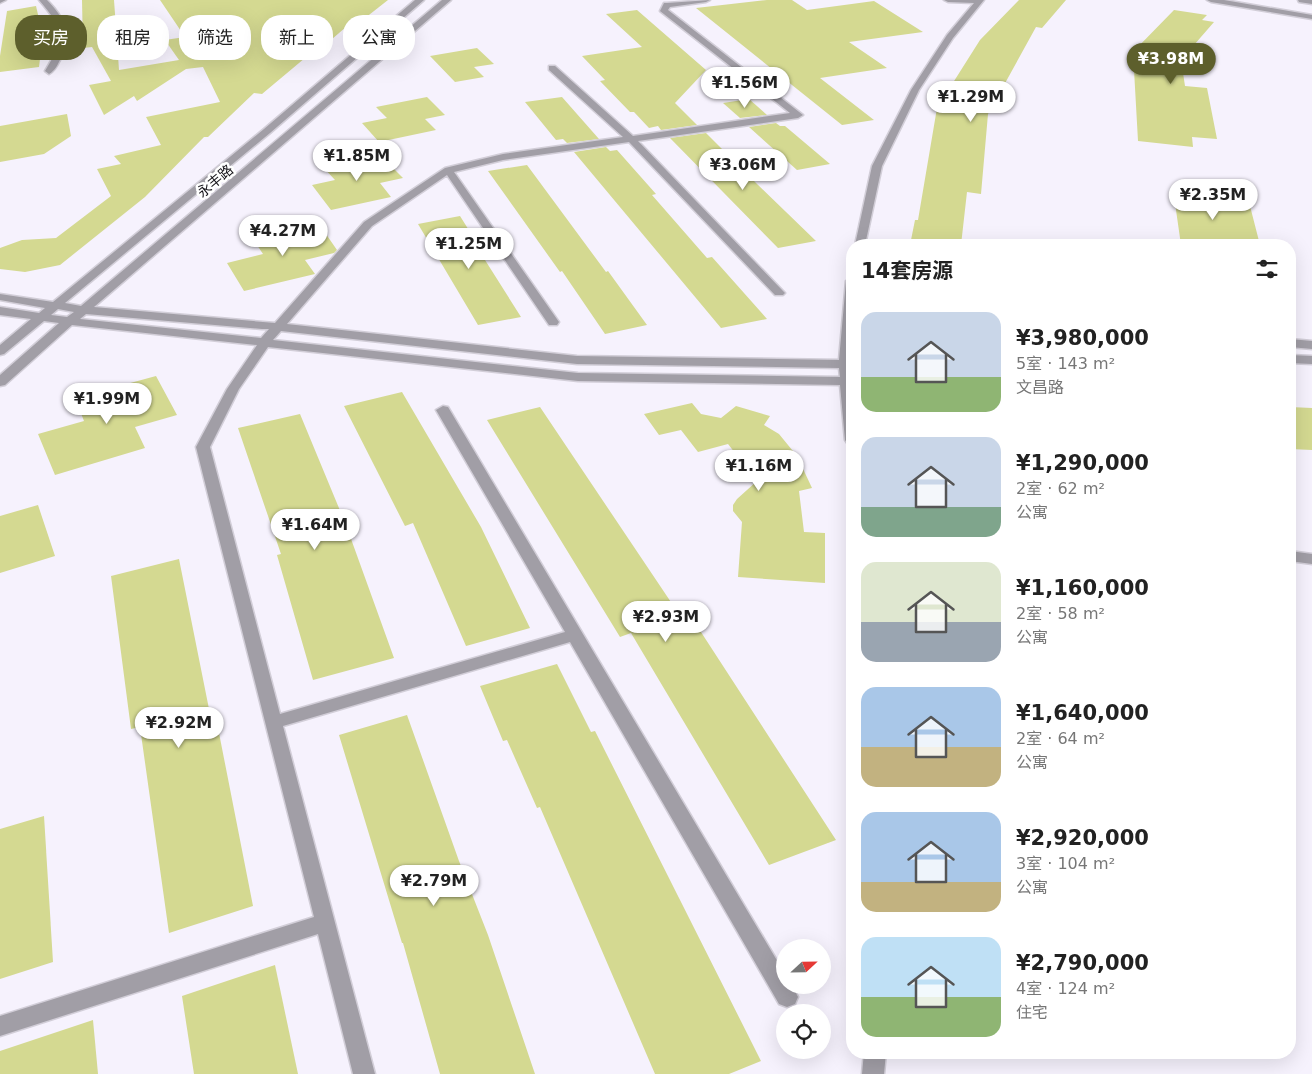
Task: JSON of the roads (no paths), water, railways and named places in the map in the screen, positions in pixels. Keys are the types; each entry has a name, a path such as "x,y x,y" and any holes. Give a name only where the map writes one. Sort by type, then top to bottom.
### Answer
{"street":[{"path":"43,0 59,18 65,33 61,54 49,71"},
{"name":"永丰路","path":"0,351 267,131 420,0"},
{"name":"永丰路","path":"0,382 69,321 447,0"},
{"path":"364,1074 203,447 234,389 265,342 368,224 448,170 503,157 798,115 664,11 667,5 706,0"},
{"path":"948,0 979,0"},
{"path":"861,239 877,166 915,90 950,37 979,0"},
{"path":"1211,0 1312,17"},
{"path":"1302,0 1312,2"},
{"path":"552,68 631,139 779,292"},
{"path":"448,170 553,322"},
{"path":"0,297 56,304 84,310 278,327 577,360 846,364"},
{"path":"0,311 69,321 578,377 846,381"},
{"path":"1296,344 1312,345"},
{"path":"1296,359 1312,360"},
{"path":"443,410 787,998"},
{"path":"1296,557 1312,559"},
{"path":"274,722 575,635"},
{"path":"0,1026 326,922"},
{"path":"873,1074 874,1059"}]}
